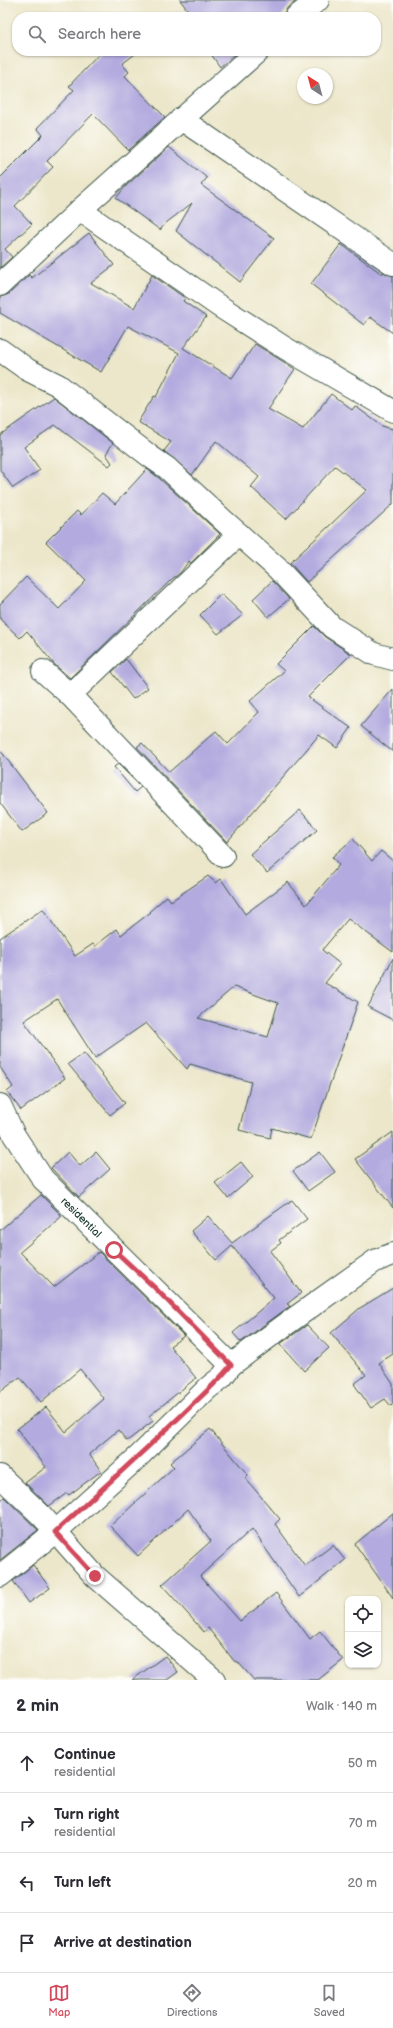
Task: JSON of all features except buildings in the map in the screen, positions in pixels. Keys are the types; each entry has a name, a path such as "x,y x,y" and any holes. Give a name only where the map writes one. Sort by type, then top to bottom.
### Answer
{"street":[{"path":"302,12 318,0"},
{"path":"0,285 80,210 252,56"},
{"path":"181,119 393,264"},
{"path":"80,210 219,306 285,348 393,411"},
{"path":"0,350 28,370 58,385 167,468 277,568 332,627 374,654 393,659"},
{"path":"70,695 239,534"},
{"path":"44,671 70,695 223,856"},
{"name":"residential","path":"0,1105 14,1135 43,1179 231,1365"},
{"path":"0,1576 55,1532 138,1457 208,1388 222,1377 231,1365 375,1261 393,1254"},
{"path":"0,1476 42,1516 95,1576 214,1680"}],"route":[{"path":"95,1576 55,1532 138,1457 208,1388 222,1377 231,1365 154,1287 114,1250"}]}
